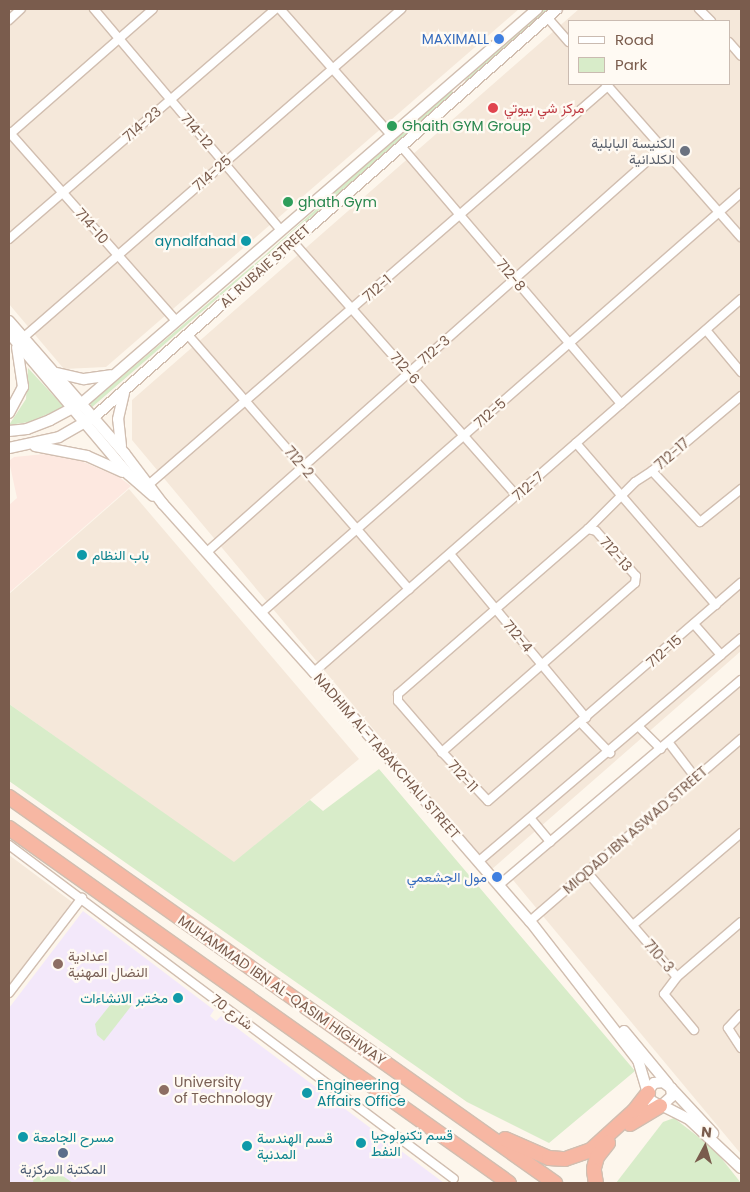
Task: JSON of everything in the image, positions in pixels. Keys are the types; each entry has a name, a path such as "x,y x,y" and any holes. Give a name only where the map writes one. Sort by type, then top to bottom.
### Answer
{"highway":[{"name":"MUHAMMAD IBN AL-QASIM HIGHWAY","path":"9,796 555,1183"},
{"name":"MUHAMMAD IBN AL-QASIM HIGHWAY","path":"9,828 509,1183"},
{"path":"451,1110 520,1147 549,1158 566,1158 591,1150 634,1111 648,1092"},
{"path":"595,1174 604,1147 632,1122 661,1106"},
{"path":"434,1131 491,1183"}],"main road":[{"name":"AL RUBAIE STREET","path":"9,431 27,429 72,410 537,9"},
{"name":"AL RUBAIE STREET","path":"9,448 59,436 94,417 465,88 557,9"},
{"path":"456,78 465,88"},
{"name":"NADHIM AL-TABAKCHALI STREET","path":"9,321 16,337 72,410 128,474 147,487"},
{"path":"9,413 23,387 16,337"},
{"name":"NADHIM AL-TABAKCHALI STREET","path":"16,337 56,373 82,402 125,454 147,487 314,672 499,884 605,1014"},
{"path":"56,373 84,379 114,374"},
{"path":"125,391 120,402 117,433 125,454"},
{"path":"9,448 36,446 70,451 128,474"},
{"path":"605,1014 630,1038 669,1086 716,1135 730,1156"},
{"path":"605,1014 638,1060 650,1100 690,1120 741,1168"},
{"path":"648,1092 654,1083 669,1086"},
{"path":"661,1106 672,1096 669,1086"}],"street":[{"path":"9,20 22,9"},
{"name":"714-12","path":"94,9 281,230"},
{"path":"9,133 152,9"},
{"name":"714-23","path":"9,239 275,9"},
{"path":"280,9 391,135"},
{"name":"714-25","path":"16,337 118,256 401,9"},
{"path":"700,9 710,20"},
{"path":"547,17 568,41"},
{"path":"730,43 741,56"},
{"path":"607,85 741,238"},
{"name":"712-1","path":"147,487 607,85"},
{"name":"714-10","path":"9,133 176,321"},
{"name":"712-8","path":"401,146 621,404"},
{"name":"712-3","path":"206,552 662,148"},
{"name":"712-5","path":"261,613 741,193"},
{"name":"712-6","path":"293,242 516,495"},
{"name":"712-7","path":"314,672 741,299"},
{"path":"706,330 741,372"},
{"name":"712-2","path":"188,335 410,589"},
{"name":"712-17","path":"741,396 652,471 700,522 741,489"},
{"path":"576,443 716,605"},
{"path":"588,529 622,496 652,471"},
{"name":"712-13","path":"442,752 397,697 588,529 596,531 636,580 542,665"},
{"name":"712-4","path":"450,554 542,665 610,753"},
{"name":"712-15","path":"583,720 741,583"},
{"path":"694,624 721,655"},
{"path":"479,861 610,753 741,638"},
{"name":"712-11","path":"542,665 442,752 488,801 583,720"},
{"path":"499,884 669,743 741,680"},
{"path":"639,727 661,749"},
{"name":"MIQDAD IBN ASWAD STREET","path":"530,921 694,777 741,739"},
{"path":"669,743 694,777"},
{"path":"531,819 550,842"},
{"path":"633,925 741,833"},
{"name":"شارع 70","path":"9,845 454,1179"},
{"name":"710-3","path":"587,872 677,976 741,922"},
{"path":"9,993 82,898"},
{"path":"677,976 664,994 694,1030"},
{"path":"741,1014 728,1028 741,1048"}],"shaded area":[{"path":"9,9 519,9 106,367 64,369 9,304"},
{"path":"579,9 741,9 741,651 491,870 132,440 132,400"},
{"path":"45,454 81,461 119,477 131,486 10,592 9,505 17,498 9,461 14,457"},
{"path":"129,489 359,759 234,863 9,704 9,594"},
{"path":"741,681 741,1154 513,880"},
{"path":"9,855 72,902 9,985"},
{"name":"University of Technology","path":"83,911 214,1010 210,1016 216,1021 221,1016 444,1183 9,1183 9,1008"}],"green space":[{"path":"541,9 551,9 466,82 465,80"},
{"path":"450,89 454,93 91,408 91,403 264,256"},
{"path":"28,368 64,407 29,422 9,425 26,399"},
{"path":"9,704 234,862 310,800 323,811 379,769 635,1071 549,1143 467,1102 9,781"},
{"path":"118,995 132,1005 104,1041 97,1035 95,1024"},
{"path":"674,1118 714,1149 741,1183 616,1183 663,1122"},
{"path":"43,1169 57,1172 73,1183 33,1183 34,1174"}],"place":[{"name":"MAXIMALL","path":"499,39"},
{"name":"مركز شي بيوتي","path":"493,108"},
{"name":"Ghaith GYM Group","path":"392,126"},
{"name":"الكنيسة البابلية الكلدانية","path":"685,151"},
{"name":"ghath Gym","path":"288,202"},
{"name":"aynalfahad","path":"246,241"},
{"name":"باب النظام","path":"82,555"},
{"name":"مول الجشعمي","path":"497,877"},
{"name":"اعدادية النضال المهنية","path":"58,964"},
{"name":"مختبر الانشاءات","path":"178,998"},
{"name":"University of Technology","path":"164,1090"},
{"name":"Engineering Affairs Office","path":"307,1093"},
{"name":"مسرح الجامعة","path":"23,1137"},
{"name":"قسم تكنولوجيا النفط","path":"361,1143"},
{"name":"قسم الهندسة المدنية","path":"247,1146"},
{"name":"المكتبة المركزية","path":"63,1153"}]}
